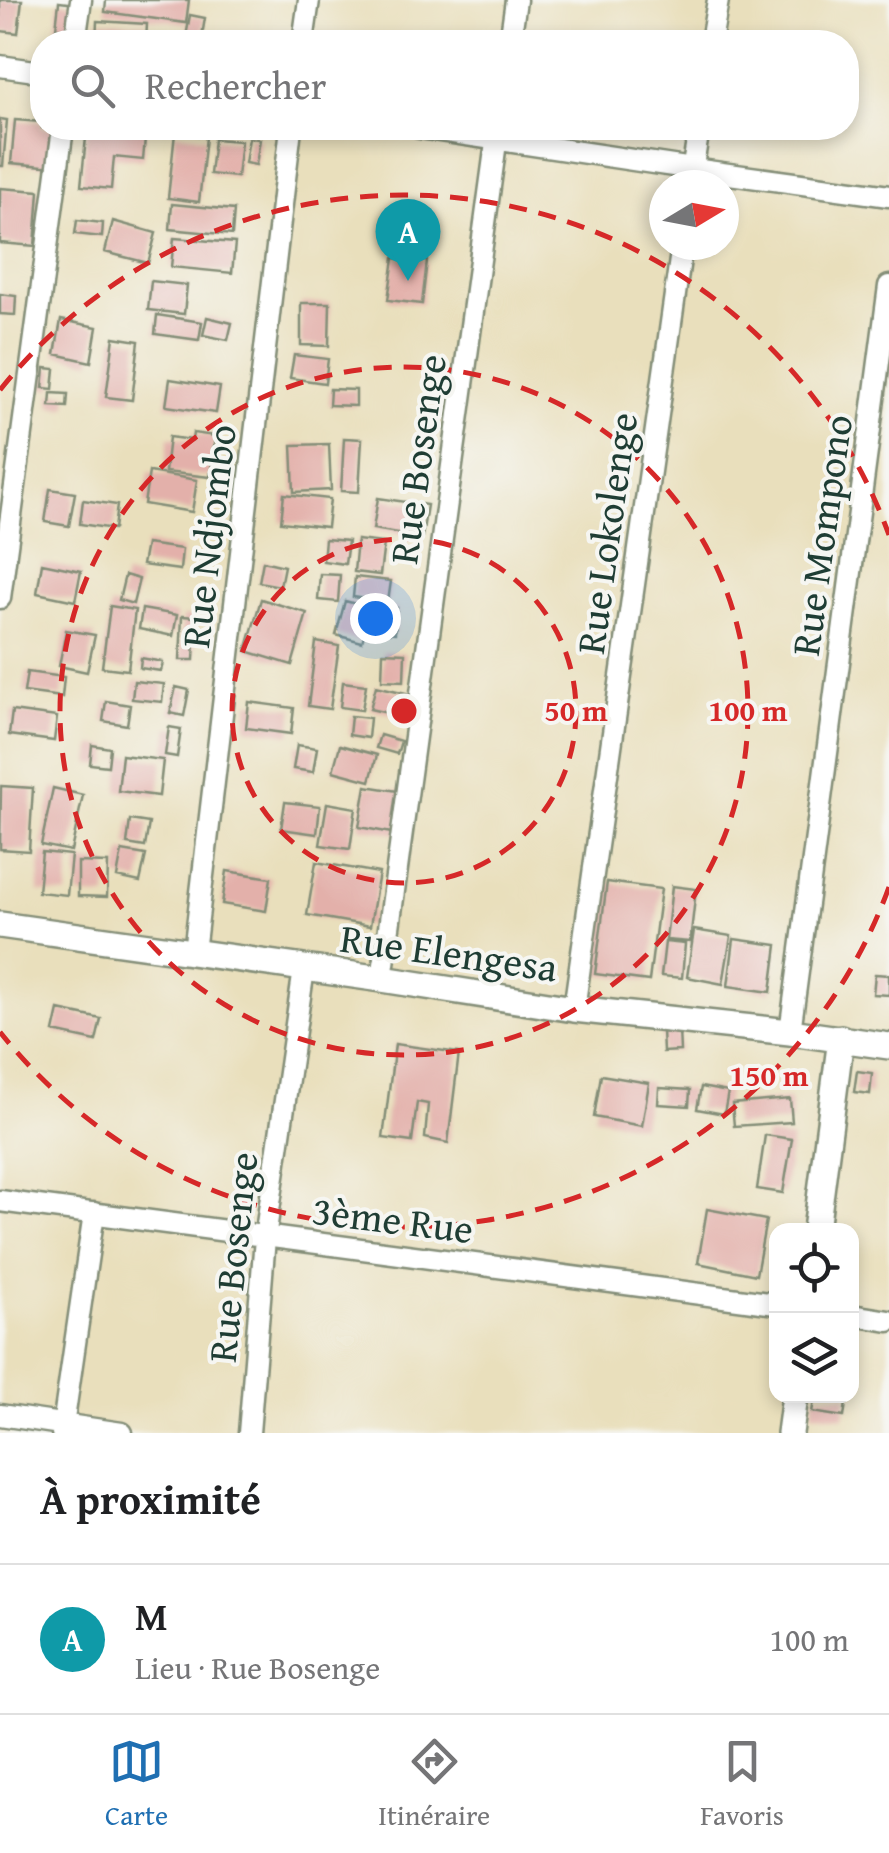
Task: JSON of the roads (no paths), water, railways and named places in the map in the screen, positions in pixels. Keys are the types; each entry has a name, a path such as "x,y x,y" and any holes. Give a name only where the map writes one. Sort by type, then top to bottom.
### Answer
{"street":[{"path":"77,30 81,0"},
{"path":"305,30 309,0"},
{"path":"512,30 516,0"},
{"path":"714,30 718,0"},
{"path":"0,66 30,70"},
{"path":"0,598 62,140"},
{"name":"Rue Ndjombo","path":"194,952 291,140"},
{"name":"Rue Bosenge","path":"382,979 496,140"},
{"path":"524,140 659,170"},
{"path":"692,170 697,140"},
{"path":"739,182 889,196"},
{"name":"Rue Lokolenge","path":"574,1009 680,260"},
{"name":"Rue Mompono","path":"790,1032 889,286"},
{"name":"Rue Elengesa","path":"0,925 574,1009 889,1046"},
{"name":"Rue Bosenge","path":"250,1433 265,1238 304,970"},
{"path":"817,1223 841,1038"},
{"name":"3ème Rue","path":"0,1201 769,1303"},
{"path":"62,1429 94,1213"},
{"path":"859,1316 889,1321"},
{"path":"790,1433 794,1403"},
{"path":"0,1415 62,1429 122,1433"}],"place":[{"name":"M","path":"408,281"}]}
